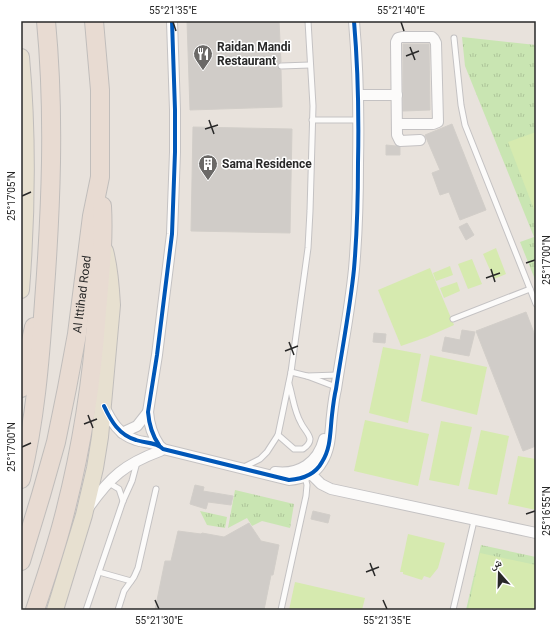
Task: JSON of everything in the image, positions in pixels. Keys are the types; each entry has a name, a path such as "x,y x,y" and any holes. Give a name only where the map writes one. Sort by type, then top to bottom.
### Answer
{"highway":[{"path":"21,479 32,424 39,374 50,233 50,58 46,21"},
{"name":"Al Ittihad Road","path":"21,561 42,495 68,388 77,334 92,216 100,177 100,90 94,21"},
{"path":"35,610 63,520 77,460 85,415 92,364 103,246 100,177"},
{"path":"21,388 32,332 45,290"}],"main road":[{"path":"21,57 26,172 25,238 21,290"},
{"path":"55,610 84,515 95,468 100,437 112,305 108,265 103,246"}],"street":[{"path":"122,433 137,426 146,417 148,412 157,355 172,234 175,152 172,21"},
{"path":"104,406 112,423 122,433 135,440 289,480 308,476 318,468 326,454 330,440 332,416 356,250 359,95 354,21"},
{"path":"397,124 433,124 438,122 436,43 432,37 402,37 397,40 397,95 397,124 397,136 400,140 420,140"},
{"path":"359,95 397,95"},
{"path":"148,412 152,433 161,447"},
{"path":"254,471 287,473 306,467 316,458 320,451 332,416"},
{"path":"84,515 100,491 120,471 137,460 160,451 161,447"},
{"path":"308,476 331,489 536,533"}],"lane":[{"path":"241,468 251,464 267,452 278,435 291,372 308,248 312,120 308,21"},
{"path":"454,38 461,105 465,125 536,304"},
{"path":"281,66 310,65"},
{"path":"312,120 358,120"},
{"path":"453,319 530,289"},
{"path":"291,372 307,376 336,387"},
{"path":"307,376 338,375"},
{"path":"278,435 294,450 303,450 309,443 310,438 296,414 289,383"},
{"path":"86,610 123,501 132,481 137,460"},
{"path":"281,610 306,496 308,476"},
{"path":"108,483 119,490 123,501"},
{"path":"118,610 122,595 138,568 156,489"},
{"path":"453,610 474,520"},
{"path":"99,572 131,581"}],"green space":[{"path":"462,37 536,45 536,282 520,242 534,237 465,66"},
{"path":"536,132 536,212 535,212 508,142"},
{"path":"496,248 506,274 494,279 483,254"},
{"path":"472,259 482,284 468,289 458,264"},
{"path":"450,266 453,275 436,281 433,273"},
{"path":"430,268 454,325 427,337 401,346 378,290"},
{"path":"457,282 460,291 444,298 440,288"},
{"path":"383,347 421,354 408,423 369,413"},
{"path":"430,355 487,367 477,415 421,401"},
{"path":"365,420 429,434 418,486 354,471"},
{"path":"441,421 472,427 459,486 429,480"},
{"path":"481,430 509,436 497,495 468,489"},
{"path":"518,456 536,459 536,510 508,504"},
{"path":"235,490 294,504 290,528 262,521 252,526 247,518 228,528"},
{"path":"200,511 227,517 225,528 207,525"},
{"path":"408,534 445,543 438,568 430,578 424,576 422,580 400,572"},
{"path":"481,545 536,557 536,610 466,610"},
{"path":"480,553 536,565 536,610 468,610"},
{"path":"295,582 365,598 362,610 289,610"}],"building":[{"path":"187,21 279,21 281,62 277,67 281,70 282,107 190,110"},
{"path":"403,44 429,44 430,110 403,111"},
{"path":"452,124 486,210 460,220 449,192 440,195 432,173 440,170 425,135"},
{"name":"Sama Residence","path":"193,127 292,129 290,233 191,231"},
{"path":"386,145 400,147 400,155 386,155"},
{"path":"467,223 474,235 466,240 459,227"},
{"path":"526,312 536,338 536,446 523,451 476,331"},
{"path":"462,330 475,332 469,356 442,351 445,337 460,340"},
{"path":"374,333 386,334 385,343 373,342"},
{"path":"195,485 204,487 203,491 233,496 231,505 208,502 206,509 190,504"},
{"path":"313,511 330,515 328,523 311,519"},
{"path":"249,523 261,541 279,545 264,610 155,610 165,561 171,561 178,531 224,537"}],"cycle path":[{"path":"159,445 151,429 148,412 157,355 172,234 175,152 172,21"},
{"path":"104,406 116,427 130,438 154,444 163,449 289,480 308,476 316,470 325,457 330,440 334,402 350,299 357,229 358,127 354,21"}],"place":[{"name":"Raidan Mandi Restaurant","path":"203,71"},
{"name":"Sama Residence","path":"208,181"}]}
